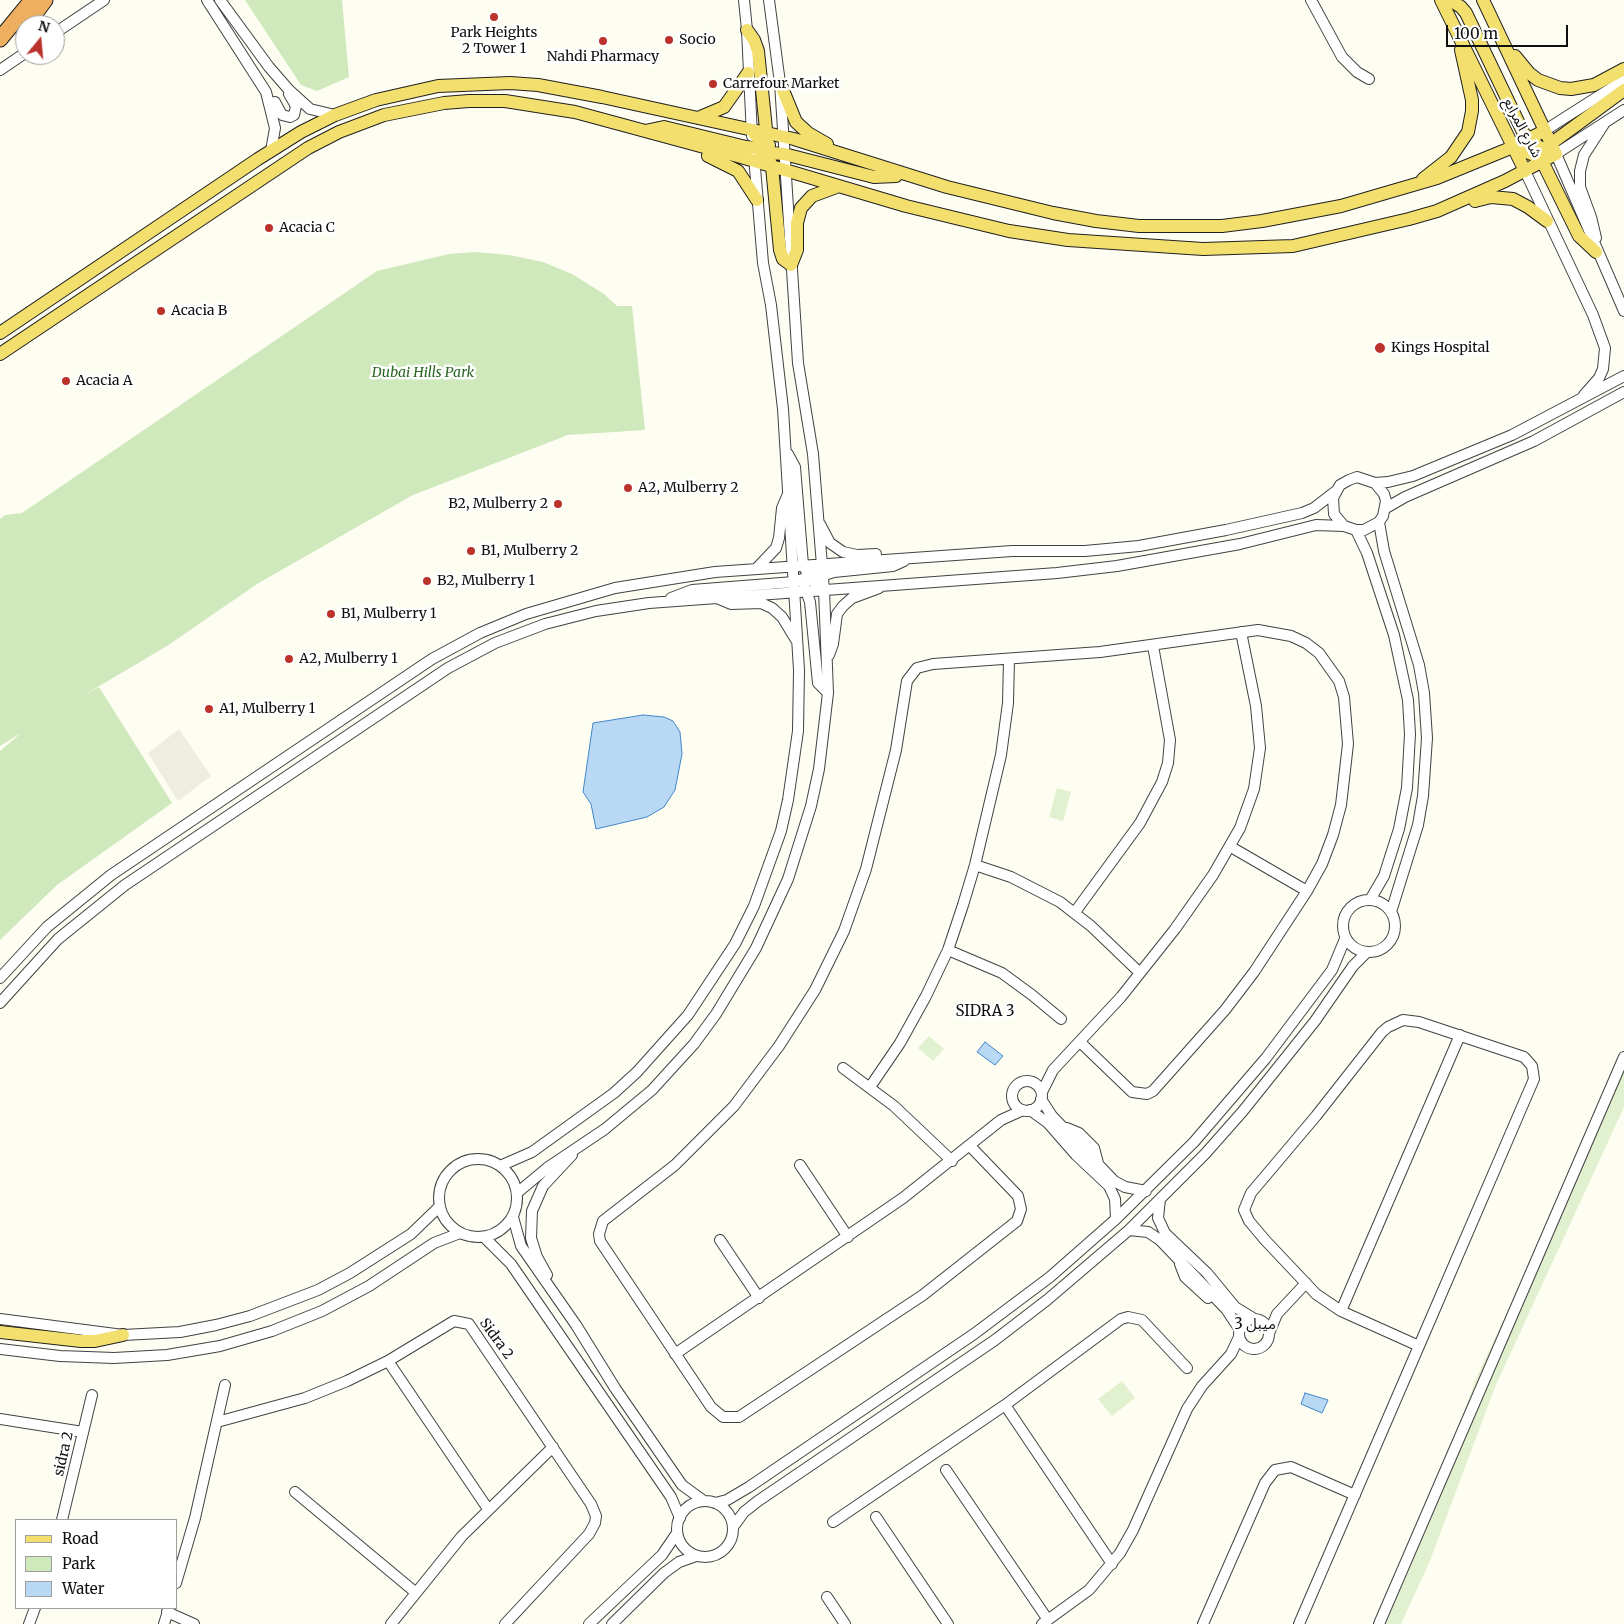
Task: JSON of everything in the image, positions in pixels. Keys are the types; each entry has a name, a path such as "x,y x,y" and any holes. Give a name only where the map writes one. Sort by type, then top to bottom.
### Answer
{"highway":[{"path":"0,38 32,0"},
{"path":"34,15 45,0"},
{"path":"0,52 15,37"}],"main road":[{"name":"شارع المرابع","path":"1441,0 1523,167 1541,150 1544,131 1483,0"},
{"path":"1450,0 1462,7 1466,13 1519,126 1541,150 1579,236 1596,252"},
{"path":"1494,23 1518,61 1529,73 1549,85 1560,88 1583,88 1594,85 1624,70"},
{"path":"1413,186 1455,154 1464,141 1471,123 1472,100 1456,28"},
{"path":"747,30 754,40 758,51 780,250 783,259 791,265 797,250 797,223 801,208 812,196 839,186"},
{"path":"697,118 724,106 748,73"},
{"path":"0,333 270,151 336,115 403,93 438,86 486,82 538,85 752,130 785,170 906,206 1009,231 1068,240 1204,249 1293,246 1501,196 1519,201 1547,221"},
{"path":"780,83 792,114 802,128 846,155"},
{"path":"0,354 297,154 339,132 384,115 444,103 469,100 505,102 575,112 754,161 783,137 846,155 903,175 1096,222 1182,228 1262,222 1302,215 1413,186 1513,147 1541,150 1624,90"},
{"path":"645,130 664,126 874,177 903,175"},
{"path":"1541,150 1544,131"},
{"path":"691,145 705,155 738,171 756,200"},
{"path":"1437,211 1523,167"},
{"path":"0,1332 81,1341 102,1340 122,1335"}],"street":[{"path":"65,26 104,0"},
{"path":"207,0 266,92 275,101 282,115 290,117 294,114 296,106 281,82 220,0"},
{"path":"744,0 752,130"},
{"path":"769,0 780,83 783,137"},
{"path":"1311,0 1342,57 1357,72 1369,79"},
{"path":"0,70 15,60"},
{"path":"1544,131 1624,80"},
{"path":"281,82 310,109 336,115"},
{"path":"266,92 275,128 270,151"},
{"path":"1541,150 1605,123 1624,110"},
{"path":"1605,123 1584,155 1580,171 1580,187 1594,225 1596,252 1624,311"},
{"path":"768,150 754,161 756,200 763,263 776,347 789,493 799,566 818,683 828,693"},
{"path":"1523,167 1593,315 1605,348 1603,369 1599,378 1576,403"},
{"path":"517,1193 629,1110 673,1068 716,1014 756,948 788,879 811,806 821,760 828,693 827,658 824,590 812,446 798,363 785,170"},
{"path":"1375,483 1400,480 1446,464 1512,435 1576,403 1624,376"},
{"path":"666,602 692,590 803,584 824,590 1117,566 1240,544 1316,525 1344,526 1356,530 1364,530 1379,522 1386,508 1405,496 1534,441 1624,392"},
{"path":"786,451 795,467 799,566"},
{"path":"0,978 30,944 81,898 172,834 432,659 490,628 563,601 615,588 681,576 757,568 1012,551 1085,551 1139,546 1226,530 1302,513 1320,504 1351,479 1367,478 1375,483 1384,494 1386,508"},
{"path":"1336,491 1333,498 1334,514 1344,526"},
{"path":"757,568 776,548 782,508 789,493"},
{"path":"818,518 830,543 843,552 892,554 906,558"},
{"path":"612,1624 664,1573 679,1562 696,1556 712,1556 725,1549 730,1542 733,1528 744,1512 758,1501 1003,1334 1047,1300 1128,1230 1160,1200 1243,1111 1286,1059 1353,966 1366,953 1380,950 1391,941 1395,927 1391,912 1418,825 1423,796 1427,738 1424,692 1419,665 1384,551 1379,522"},
{"path":"1356,530 1367,553 1394,635 1407,692 1410,734 1408,781 1399,829 1384,876 1370,900"},
{"path":"0,1002 42,955 91,911 180,848 416,689 471,655 520,633 570,617 622,606 716,598 803,584 822,575 894,566 906,558"},
{"path":"500,1166 532,1152 602,1102 637,1072 688,1015 735,944 768,870 788,800 798,731 797,642 803,584 822,564"},
{"path":"827,658 833,644 837,614 843,606 852,598 892,584"},
{"path":"716,598 731,604 761,603 772,608 782,617 797,642"},
{"path":"970,1146 1018,1196 1021,1209 1020,1216 1012,1226 923,1295 739,1417 731,1418 716,1413 604,1247 599,1234 600,1227 609,1216 675,1165 734,1106 779,1046 815,990 844,931 866,868 896,750 907,681 911,674 925,665 1009,660 1153,646 1240,632 1275,631 1306,643 1330,666 1339,681 1344,697 1348,744 1341,806 1322,864 1307,891 1254,972 1225,1010 1154,1091 1147,1094 1132,1092 1080,1042"},
{"path":"676,1354 848,1238 952,1161 1001,1120 1038,1106 1053,1070 1140,973 1194,902 1231,847 1248,809 1254,789 1260,748 1256,706 1240,632"},
{"path":"1075,912 1140,823 1162,782 1168,763 1170,740 1153,646"},
{"path":"870,1086 914,1019 948,950 975,865 1001,755 1008,703 1009,660"},
{"path":"172,834 180,848"},
{"path":"1231,847 1307,891"},
{"path":"975,865 1028,884 1075,912 1140,973"},
{"path":"1366,953 1351,946 1345,939 1342,930 1346,912 1353,905 1370,900 1378,902 1391,912"},
{"path":"715,1503 738,1494 974,1334 1050,1277 1116,1219 1194,1142 1266,1058 1332,970 1345,939"},
{"path":"948,950 1002,973 1032,994 1060,1019"},
{"path":"1298,1624 1355,1495 1534,1079 1532,1066 1524,1057 1411,1020 1395,1022 1388,1027 1247,1198 1244,1210 1248,1221 1316,1294 1341,1311 1419,1346"},
{"path":"1341,1311 1460,1035"},
{"path":"1379,1624 1624,1057"},
{"path":"843,1068 870,1086 906,1115 952,1161"},
{"path":"1001,1120 1012,1098 1015,1087 1019,1083 1031,1081 1053,1070"},
{"path":"1031,1081 1039,1088 1048,1111 1119,1185 1146,1191"},
{"path":"1012,1098 1016,1106 1027,1110 1048,1123 1108,1186 1116,1199 1116,1219"},
{"path":"554,1295 531,1238 532,1211 543,1186 579,1146"},
{"path":"478,1159 500,1166 511,1177 517,1193 517,1205 513,1217 501,1230 484,1237 460,1233 447,1222 440,1206 440,1193 444,1180 452,1169 464,1162 478,1159"},
{"path":"800,1165 848,1238"},
{"path":"1160,1200 1158,1218 1165,1233 1207,1273 1235,1307 1264,1322 1270,1331"},
{"path":"0,1319 122,1335 180,1332 216,1325 285,1304 318,1290 381,1254 419,1228 440,1206"},
{"path":"513,1217 521,1246 677,1477 689,1491 704,1501 715,1503 728,1513 733,1528"},
{"path":"1128,1230 1148,1232 1155,1235 1179,1260 1182,1273 1191,1284 1204,1295 1218,1301 1232,1315 1239,1333 1248,1348"},
{"path":"0,1349 60,1356 114,1358 167,1355 220,1346 272,1331 322,1311 369,1286 434,1243 460,1233"},
{"path":"484,1237 511,1264 667,1492 680,1518"},
{"path":"720,1240 759,1298"},
{"path":"1227,1359 1248,1348 1257,1349 1266,1345 1270,1331 1282,1307 1306,1284"},
{"path":"946,1470 1045,1622 1076,1601 1112,1564 1133,1530 1187,1409 1202,1386 1227,1359 1243,1323 1282,1307"},
{"path":"832,1522 1005,1405 1115,1322 1128,1317 1142,1320 1187,1368"},
{"name":"Sidra 2","path":"217,1422 305,1398 347,1381 388,1361 454,1321 469,1324 594,1510 595,1523 589,1534 505,1624"},
{"path":"388,1361 488,1509"},
{"path":"178,1576 194,1518 225,1384"},
{"name":"sidra 2","path":"62,1519 92,1395"},
{"path":"1005,1405 1112,1564"},
{"name":"Sidra 2","path":"0,1419 83,1432"},
{"path":"391,1624 415,1592 488,1509 553,1447"},
{"path":"1203,1624 1265,1483 1275,1470 1291,1467 1355,1495"},
{"path":"295,1492 415,1592"},
{"path":"589,1624 662,1555 677,1533 680,1518 689,1506 704,1501"},
{"path":"876,1517 948,1624"},
{"path":"677,1533 684,1547 696,1556"},
{"path":"827,1597 845,1624"},
{"path":"29,1624 35,1609"},
{"path":"164,1624 168,1610 194,1624"}],"green space":[{"path":"245,0 342,0 349,77 317,91 301,85"},
{"name":"Dubai Hills Park","path":"475,252 509,255 543,262 572,274 604,294 617,306 632,306 645,430 568,435 413,495 257,584 167,646 79,698 99,687 172,803 57,885 0,940 0,751 21,733 0,746 0,519 5,515 22,513 377,271 449,254"},
{"path":"1057,788 1071,792 1063,821 1049,817"},
{"path":"929,1036 944,1049 933,1061 918,1048"},
{"path":"1624,1059 1624,1107 1495,1387 1429,1563 1401,1624 1380,1624 1410,1557 1476,1379"},
{"path":"1122,1381 1135,1398 1112,1416 1098,1399"}],"shaded area":[{"path":"179,729 211,776 178,801 148,753"}],"water":[{"path":"643,715 664,717 673,721 680,732 682,754 675,790 664,807 647,817 596,829 591,804 583,792 593,723"},
{"path":"985,1042 1003,1056 995,1065 977,1052"},
{"path":"1305,1393 1328,1400 1322,1413 1301,1404"}],"place":[{"name":"Park Heights 2 Tower 1","path":"494,17"},
{"name":"Socio","path":"669,40"},
{"name":"Nahdi Pharmacy","path":"603,41"},
{"name":"Carrefour Market","path":"713,84"},
{"name":"Acacia C","path":"269,228"},
{"name":"Acacia B","path":"161,311"},
{"name":"Kings Hospital","path":"1380,348"},
{"name":"Acacia A","path":"66,381"},
{"name":"A2, Mulberry 2","path":"628,488"},
{"name":"B2, Mulberry 2","path":"558,504"},
{"name":"B1, Mulberry 2","path":"471,551"},
{"name":"B2, Mulberry 1","path":"427,581"},
{"name":"B1, Mulberry 1","path":"331,614"},
{"name":"A2, Mulberry 1","path":"289,659"},
{"name":"A1, Mulberry 1","path":"209,709"}],"district":[{"name":"SIDRA 3","path":"985,1012"},
{"name":"ميبل 3","path":"1255,1325"}]}
